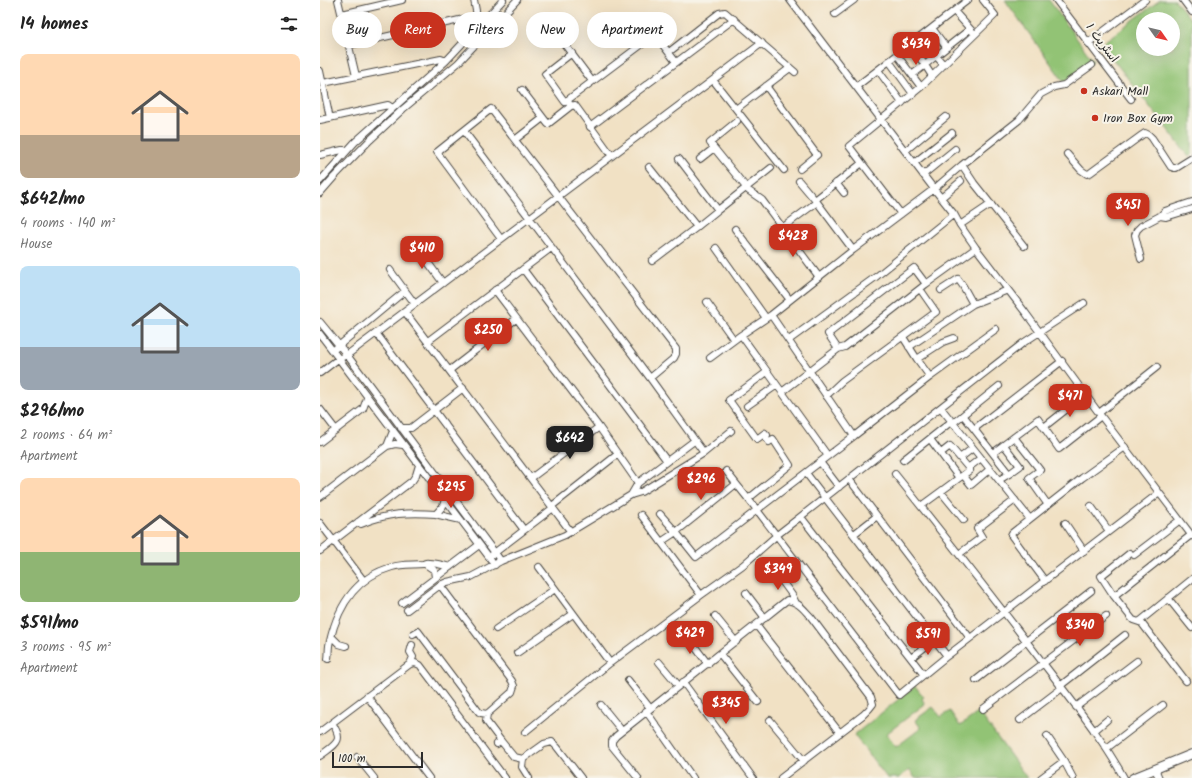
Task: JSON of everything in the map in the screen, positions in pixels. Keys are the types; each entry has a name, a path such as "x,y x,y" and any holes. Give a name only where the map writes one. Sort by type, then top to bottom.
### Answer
{"main road":[{"path":"1133,778 1192,754"}],"street":[{"path":"338,0 341,12"},
{"path":"348,12 374,3 402,0"},
{"path":"474,0 477,12"},
{"path":"492,12 503,0"},
{"path":"320,193 370,140 458,63 517,0"},
{"path":"790,0 954,214 976,248 1062,361 1100,415 1191,536 1114,596"},
{"path":"836,14 854,0"},
{"path":"856,86 968,0"},
{"path":"901,214 849,146 921,87 995,15 983,0"},
{"name":"اسٹریٹ 1","path":"1056,0 1131,99"},
{"path":"1088,43 1145,0"},
{"path":"1183,0 1192,12"},
{"path":"954,11 975,35"},
{"path":"669,52 719,14 725,12 793,70 766,86 736,109"},
{"path":"590,127 734,19"},
{"path":"382,38 454,21"},
{"path":"932,28 946,47"},
{"path":"912,74 970,29"},
{"path":"522,90 548,124 592,81 649,39 655,38 659,40 676,62"},
{"path":"320,373 405,312 762,43"},
{"path":"910,45 932,76"},
{"path":"350,48 356,76"},
{"path":"320,181 346,151 446,61 458,48"},
{"path":"568,48 592,81"},
{"path":"572,54 545,74 565,102 575,105 612,156"},
{"path":"897,55 921,87"},
{"path":"936,56 944,65"},
{"path":"323,83 441,58 446,61"},
{"path":"889,61 913,94"},
{"path":"710,358 790,300 934,189 1019,120 1041,94 1054,87 1064,85 1092,65"},
{"path":"878,70 902,103"},
{"path":"320,71 330,118"},
{"path":"713,80 784,170"},
{"path":"766,86 817,155 800,170"},
{"path":"320,120 388,105 392,108"},
{"path":"501,239 437,152 491,109 676,350 674,358 650,378"},
{"path":"905,150 946,117"},
{"path":"516,140 543,118"},
{"path":"737,121 710,143 746,188 762,200 819,277"},
{"path":"464,131 650,378 704,453"},
{"path":"914,163 952,133"},
{"path":"1067,154 1081,170 1087,174 1145,133 1152,138 1171,167 1176,168 1192,158"},
{"path":"700,159 714,148"},
{"path":"923,175 955,149"},
{"path":"320,155 342,150 346,151"},
{"path":"679,159 718,210"},
{"path":"782,228 862,163"},
{"path":"962,165 974,183 1024,246"},
{"path":"649,167 697,227"},
{"path":"652,261 771,168"},
{"path":"799,181 853,250"},
{"path":"941,198 961,182"},
{"path":"836,183 844,193"},
{"path":"1141,259 1135,235 1137,230 1141,226 1160,216 1165,210 1192,202"},
{"path":"960,225 991,204"},
{"path":"1160,216 1166,217 1192,209"},
{"path":"789,340 877,276 954,214"},
{"path":"736,229 790,300"},
{"path":"416,246 443,283"},
{"path":"428,341 551,248"},
{"path":"716,248 768,316 789,340 790,344 854,436"},
{"path":"782,392 838,349 845,347 926,284 976,248"},
{"path":"838,349 828,334 914,268 926,284"},
{"path":"523,269 667,462"},
{"path":"390,270 415,304"},
{"path":"941,290 958,278 973,304"},
{"path":"826,396 842,381 936,312 920,289"},
{"path":"495,290 599,427 638,483"},
{"path":"909,347 973,304 1008,290"},
{"path":"333,350 340,346 405,291"},
{"path":"706,302 734,340"},
{"path":"525,732 610,663 700,595 743,565 777,535 1023,343 1084,303"},
{"path":"405,312 571,532"},
{"path":"450,370 516,319"},
{"path":"320,322 347,355 501,561"},
{"path":"660,514 696,557 930,377 996,329"},
{"path":"376,333 524,530"},
{"path":"320,334 495,565"},
{"path":"741,335 828,456"},
{"path":"903,337 930,377"},
{"path":"917,359 943,342 954,338"},
{"path":"974,429 1062,361"},
{"path":"993,453 1038,419 1058,449 1157,367"},
{"path":"748,499 790,465 773,439 769,442 765,436 767,435 765,433 757,439 729,400 767,372"},
{"path":"747,406 777,385"},
{"path":"903,460 999,386"},
{"path":"401,428 410,428 463,388"},
{"path":"1044,427 1086,394"},
{"path":"320,442 363,409 367,398"},
{"path":"363,409 375,408"},
{"path":"941,408 1030,519"},
{"path":"320,409 336,430"},
{"path":"963,415 1009,474"},
{"path":"531,478 599,427"},
{"path":"408,437 410,428"},
{"path":"388,446 393,431"},
{"path":"407,610 446,582 471,577 501,561 571,532 631,495 641,492 704,453 731,431"},
{"path":"1014,437 1040,470 1029,478 1048,504"},
{"path":"930,438 961,477 971,484 990,469"},
{"path":"631,495 638,483 694,441"},
{"path":"320,496 388,446 403,444"},
{"path":"999,480 1020,466 1004,445"},
{"path":"941,453 950,446 968,468"},
{"path":"1045,581 1011,535 1012,533 1082,478 1125,447"},
{"path":"960,458 973,448"},
{"path":"489,557 618,454"},
{"path":"921,506 970,470 968,468 981,458"},
{"path":"820,462 839,487"},
{"path":"320,551 412,480 416,475 418,465"},
{"path":"726,471 777,535 899,695 946,656 1159,493"},
{"path":"806,473 946,656"},
{"path":"895,474 960,554 1027,641 1094,731 1124,778"},
{"path":"412,480 422,478 429,479"},
{"path":"849,479 970,638"},
{"path":"661,542 676,532 736,484"},
{"path":"941,492 964,520"},
{"path":"436,514 443,506 445,499"},
{"path":"960,554 982,537 977,529 1015,500"},
{"path":"1090,506 1109,531"},
{"path":"358,522 362,524 373,519 400,513 415,512 436,514 461,520"},
{"path":"641,515 700,595"},
{"path":"854,534 877,516"},
{"path":"801,517 924,674"},
{"path":"1180,520 1101,576 1114,596 1133,620 1139,622 1192,579"},
{"path":"320,523 364,581"},
{"path":"1064,523 1084,551"},
{"path":"402,603 479,544"},
{"path":"328,659 330,640 336,618 344,603 364,581 382,570 402,564 424,564 428,562 450,567"},
{"path":"424,564 434,570 435,578"},
{"path":"538,567 610,663"},
{"path":"776,573 795,601 811,617 871,697 872,704 870,709 781,778"},
{"path":"440,585 512,681 514,686 512,692 487,714 486,721 499,742 514,757 523,759"},
{"path":"496,629 554,589"},
{"path":"976,680 1091,591"},
{"path":"746,593 765,618"},
{"path":"1168,598 1192,628"},
{"path":"638,778 612,746 612,741 648,710 788,600 795,601"},
{"path":"517,653 573,614"},
{"path":"715,616 736,642"},
{"path":"983,709 1106,616"},
{"path":"1140,621 1186,681"},
{"path":"756,625 840,733"},
{"path":"413,634 418,631 472,706 481,713 487,714"},
{"path":"686,635 708,664"},
{"path":"332,636 336,642 346,646"},
{"path":"1020,720 1125,636"},
{"path":"911,658 934,640"},
{"path":"320,732 410,664 413,657 410,652 412,645"},
{"path":"720,654 758,702"},
{"path":"1076,707 1137,661"},
{"path":"659,662 681,684 753,778"},
{"path":"410,664 415,663 428,671 505,778"},
{"path":"628,680 693,778"},
{"path":"367,696 429,778"},
{"path":"601,705 622,731"},
{"path":"1106,748 1163,705"},
{"path":"770,720 804,761"},
{"path":"1094,731 1107,720"},
{"path":"320,756 337,742 338,734 332,723"},
{"path":"1047,736 1064,761 1073,778"},
{"path":"529,778 522,773 523,759 544,744 552,742 581,778"},
{"path":"357,757 374,778"},
{"path":"1041,778 1064,761"},
{"path":"1154,769 1158,778"}],"green space":[{"path":"1005,0 1049,0 1093,61 1064,82"},
{"path":"1160,0 1175,0 1192,21 1192,155 1189,157 1101,44 1136,18 1136,56 1180,56 1180,12 1144,12"},
{"path":"915,686 924,697 922,699 925,704 886,734 896,747 921,728 915,720 933,707 941,717 950,711 960,726 979,712 1027,778 915,778 909,770 899,778 887,778 854,735"}],"place":[{"name":"Askari Mall","path":"1084,91"},
{"name":"Iron Box Gym","path":"1095,118"}]}
